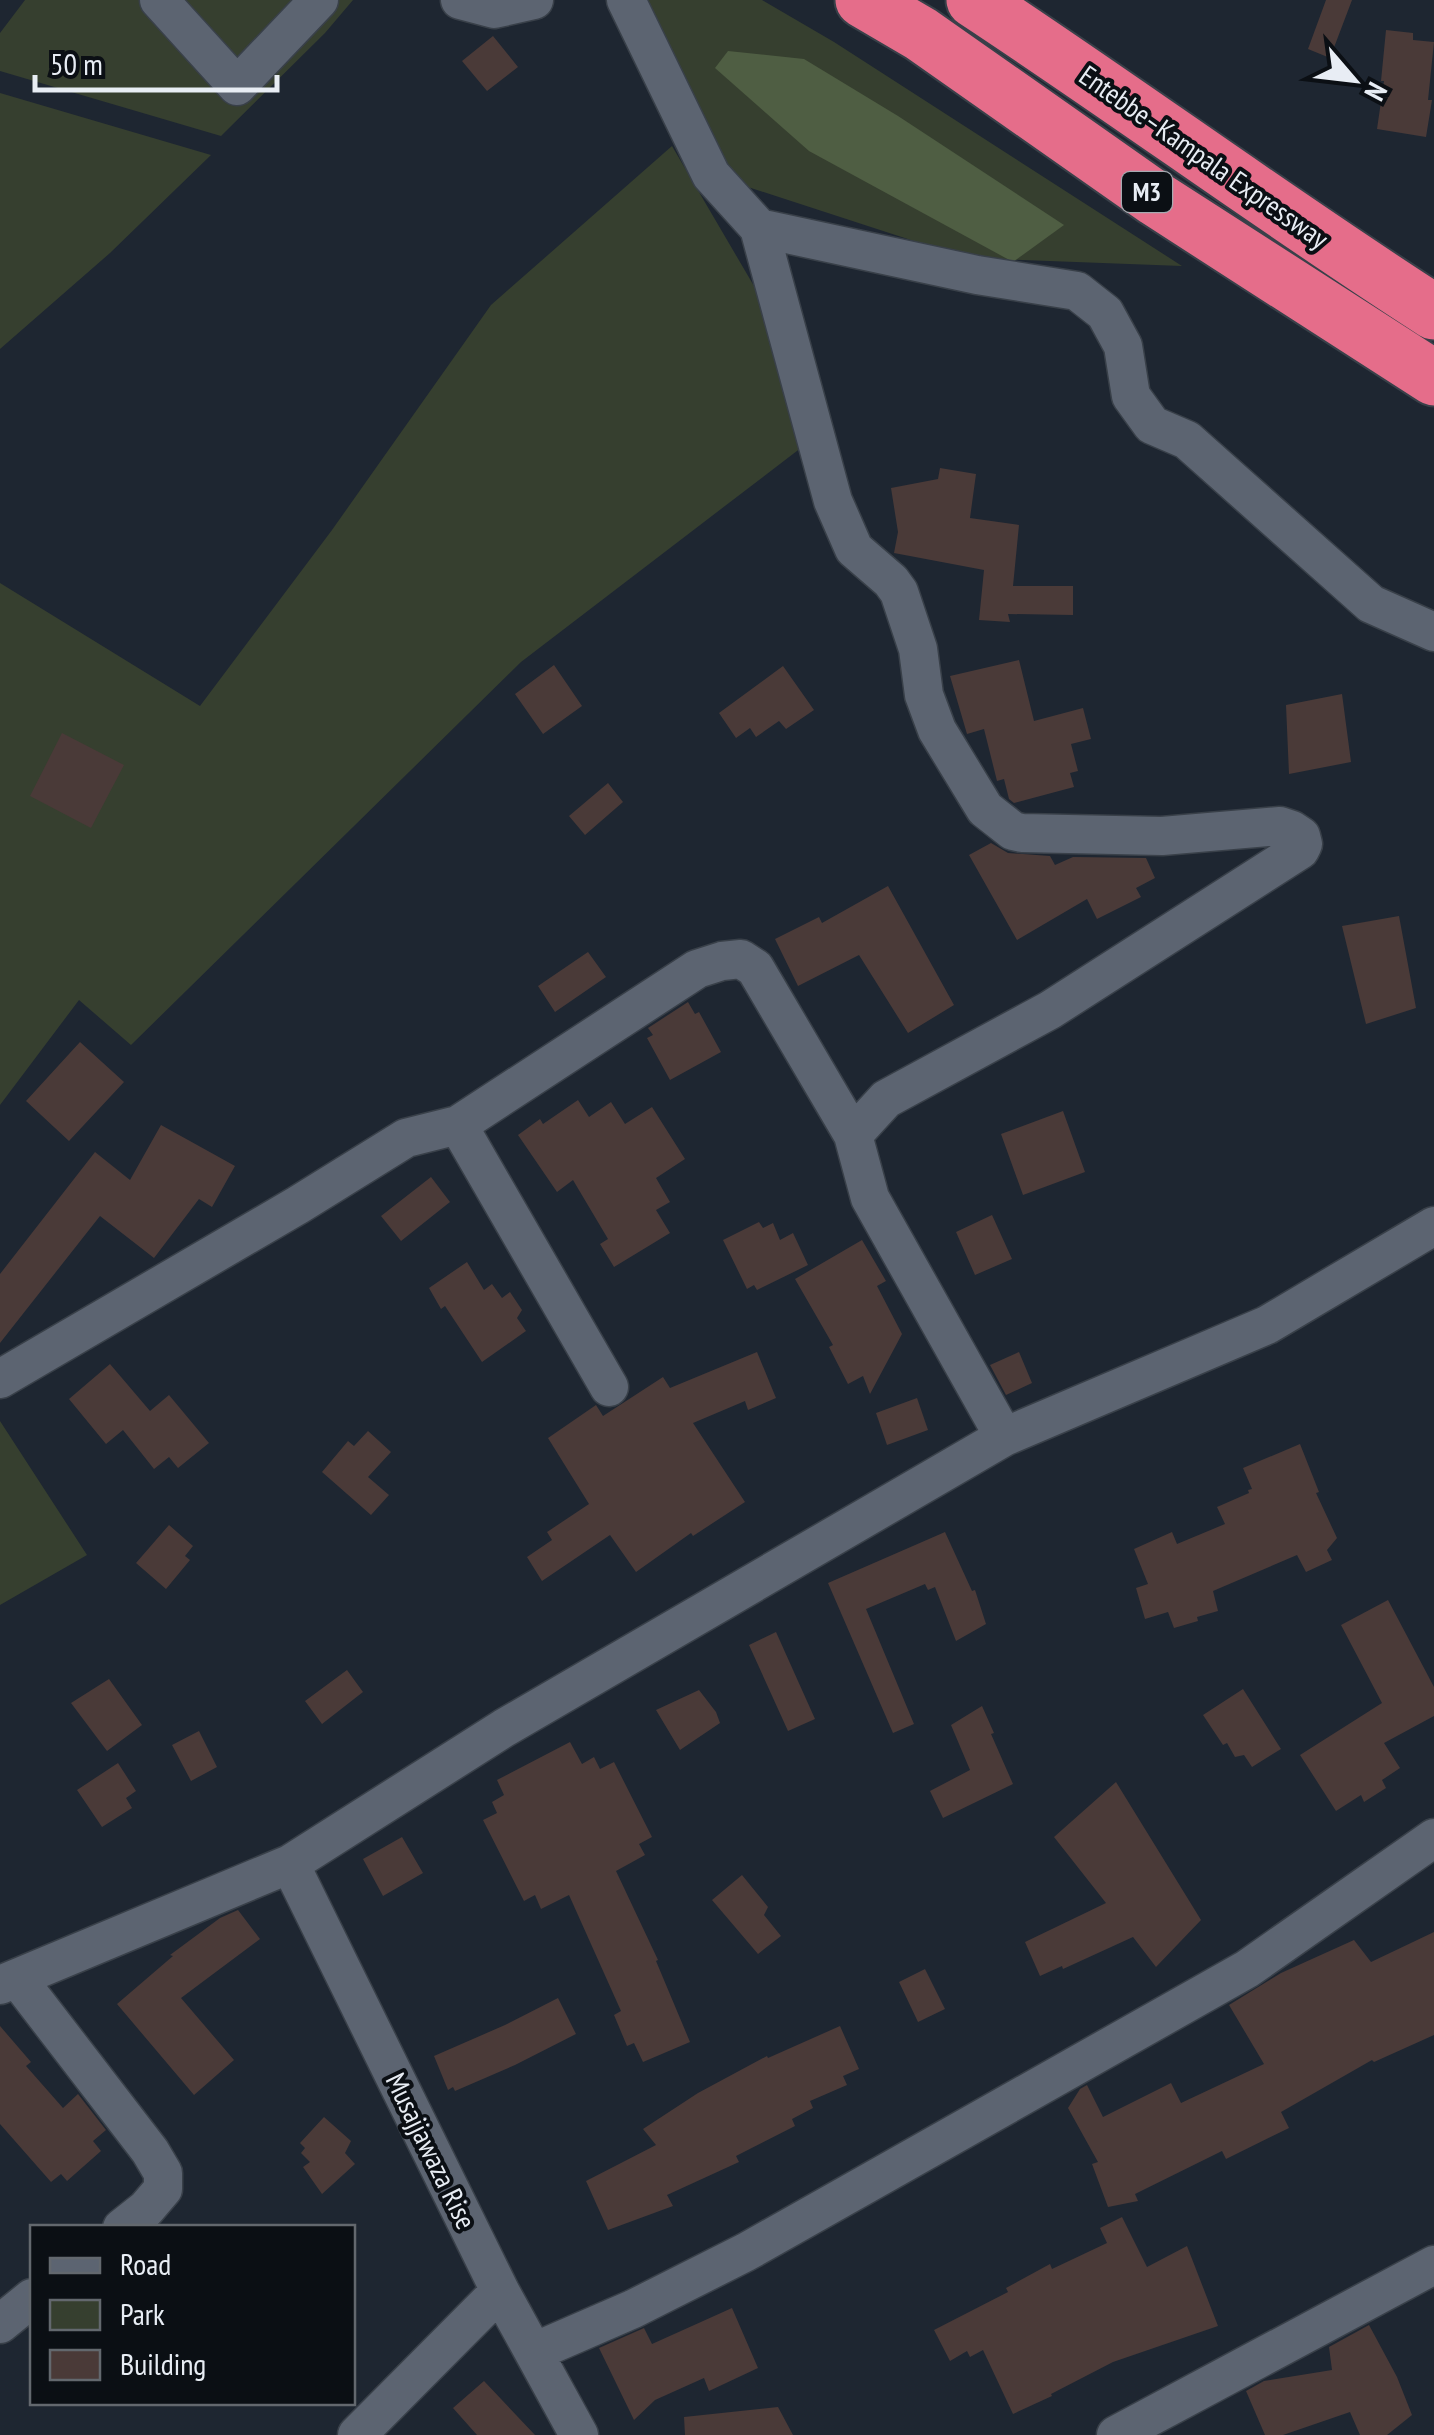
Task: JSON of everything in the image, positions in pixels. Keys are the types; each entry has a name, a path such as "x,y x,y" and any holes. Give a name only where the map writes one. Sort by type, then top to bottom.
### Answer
{"highway":[{"name":"Entebbe–Kampala Expressway","path":"864,0 921,34 1156,199 1434,378"},
{"name":"Entebbe–Kampala Expressway","path":"974,0 1434,312"}],"street":[{"path":"159,0 237,86 319,0"},
{"path":"460,0 494,9 534,0"},
{"path":"626,0 712,175 759,228 833,501 854,549 899,592 918,650 924,696 937,730 985,809 1012,831 1022,833 1162,836 1280,826 1301,836 1300,850 1050,1010 886,1099 853,1135"},
{"path":"759,228 977,275 1077,291 1105,313 1123,346 1131,396 1152,425 1187,440 1371,604 1434,632"},
{"path":"4,1370 298,1205 406,1138 458,1125 697,969 741,959 755,968 853,1135 870,1198 1004,1437"},
{"path":"458,1125 609,1386"},
{"path":"126,2225 163,2189 163,2173 150,2151 9,1982 290,1864 504,1728 1004,1437 1267,1325 1434,1226"},
{"path":"534,2352 746,2252 1214,1988 1272,1953 1434,1838"},
{"name":"Musajjawaza Rise","path":"290,1864 500,2291 578,2435"},
{"path":"1116,2435 1434,2265"},
{"path":"357,2435 500,2291"},
{"path":"0,2324 30,2300"}],"green space":[{"path":"25,0 353,0 221,136 0,71 0,33"},
{"path":"643,0 762,0 834,42 1182,266 966,258 711,175"},
{"path":"728,51 804,59 1064,225 1013,262 809,151 715,68"},
{"path":"0,93 211,155 110,253 0,349"},
{"path":"672,146 754,286 823,431 521,662 131,1045 79,1000 0,1105 0,583 200,706 332,530 491,305"},
{"path":"0,1421 87,1555 0,1605"}],"building":[{"path":"1326,0 1352,0 1330,58 1308,49"},
{"path":"1386,30 1413,33 1413,40 1434,42 1426,137 1377,129"},
{"path":"493,36 518,67 487,91 462,61"},
{"path":"940,468 976,474 970,518 1019,525 1013,586 1073,586 1073,615 1008,614 1010,622 979,620 984,570 894,553 898,532 891,488 938,479"},
{"path":"1019,660 1034,721 1083,708 1091,739 1071,744 1078,771 1070,773 1074,787 1014,803 1009,799 1004,779 997,781 984,729 967,734 950,676"},
{"path":"554,665 582,706 543,734 515,694"},
{"path":"783,666 814,710 786,729 779,721 756,737 750,728 736,738 719,713"},
{"path":"1342,694 1351,762 1289,774 1286,705"},
{"path":"62,733 124,765 91,828 30,796"},
{"path":"608,783 623,802 585,835 569,816"},
{"path":"991,843 1008,853 1050,856 1055,865 1073,857 1146,858 1155,878 1136,888 1141,897 1097,919 1087,899 1017,940 969,855"},
{"path":"888,886 954,1005 908,1033 859,955 798,986 775,939 819,917 822,923"},
{"path":"1399,916 1416,1008 1366,1024 1342,926"},
{"path":"588,952 606,977 555,1012 538,986"},
{"path":"688,1002 695,1014 699,1012 721,1052 670,1080 647,1038 653,1035 648,1028"},
{"path":"80,1042 124,1082 69,1141 26,1101"},
{"path":"578,1100 589,1117 611,1102 625,1124 652,1107 685,1159 656,1178 670,1202 656,1210 670,1233 614,1267 600,1244 608,1239 573,1180 557,1192 518,1135 540,1119 543,1124"},
{"path":"1063,1111 1085,1172 1023,1195 1001,1134"},
{"path":"161,1125 235,1166 212,1207 199,1199 154,1258 100,1216 0,1343 0,1274 95,1152 130,1180"},
{"path":"431,1177 450,1202 401,1241 381,1216"},
{"path":"992,1215 1012,1259 975,1275 956,1232"},
{"path":"759,1222 763,1228 773,1223 780,1240 793,1233 808,1265 757,1290 754,1285 747,1289 723,1240"},
{"path":"862,1240 886,1281 877,1286 902,1334 870,1394 863,1376 848,1384 829,1347 833,1345 795,1279"},
{"path":"467,1262 484,1290 492,1284 502,1298 510,1292 522,1310 517,1318 526,1331 482,1362 429,1288"},
{"path":"757,1352 776,1398 748,1410 745,1401 693,1423 745,1502 693,1536 691,1533 636,1572 610,1535 542,1581 527,1557 552,1540 547,1532 589,1504 548,1438 596,1405 603,1416 663,1377 670,1388"},
{"path":"1019,1352 1032,1383 1006,1395 990,1365"},
{"path":"110,1364 150,1411 169,1395 209,1443 178,1468 169,1457 154,1469 123,1430 106,1444 69,1399"},
{"path":"917,1398 928,1430 887,1445 876,1413"},
{"path":"368,1431 391,1452 368,1477 389,1495 371,1515 322,1472 348,1441 354,1446"},
{"path":"1300,1444 1319,1492 1316,1493 1337,1538 1327,1550 1332,1560 1306,1572 1297,1555 1213,1591 1218,1611 1197,1617 1198,1621 1174,1628 1168,1612 1145,1619 1136,1588 1148,1584 1134,1549 1172,1532 1177,1544 1225,1524 1217,1507 1252,1489 1243,1468"},
{"path":"169,1525 193,1546 185,1556 190,1560 166,1589 136,1563"},
{"path":"945,1532 972,1591 975,1590 986,1624 956,1641 935,1587 928,1590 925,1584 866,1609 914,1724 893,1733 828,1583"},
{"path":"1388,1600 1434,1687 1434,1716 1384,1743 1400,1768 1382,1780 1386,1788 1364,1802 1361,1795 1336,1811 1300,1755 1382,1703 1341,1625"},
{"path":"776,1632 815,1719 788,1731 749,1645"},
{"path":"347,1670 363,1692 322,1724 305,1701"},
{"path":"109,1679 142,1725 107,1751 71,1703"},
{"path":"1243,1689 1281,1749 1252,1767 1244,1755 1235,1757 1227,1743 1223,1745 1203,1715"},
{"path":"699,1690 720,1723 680,1750 656,1710"},
{"path":"982,1706 1013,1784 943,1818 930,1791 970,1770 951,1725"},
{"path":"199,1731 217,1767 191,1781 172,1745"},
{"path":"570,1742 582,1764 594,1757 600,1769 614,1762 652,1837 639,1844 645,1855 616,1871 658,1960 690,2042 643,2062 634,2043 627,2046 614,2015 621,2011 569,1895 541,1909 535,1895 524,1901 483,1820 497,1813 492,1802 504,1795 497,1780"},
{"path":"118,1763 136,1791 126,1798 132,1808 102,1827 77,1790"},
{"path":"1116,1782 1201,1920 1156,1967 1133,1937 1040,1976 1025,1942 1106,1903 1054,1837"},
{"path":"402,1837 423,1873 383,1896 363,1859"},
{"path":"742,1875 768,1907 764,1915 781,1936 758,1954 712,1900"},
{"path":"238,1910 260,1939 181,1998 234,2060 194,2095 117,2004 173,1956 170,1955 220,1918"},
{"path":"1434,1932 1434,2035 1372,2060 1281,2112 1289,2128 1226,2159 1222,2151 1135,2194 1138,2201 1108,2207 1092,2164 1098,2162 1068,2108 1080,2089 1087,2085 1103,2117 1171,2083 1181,2103 1264,2064 1229,2005 1281,1973 1354,1940 1371,1962"},
{"path":"925,1969 945,2009 918,2022 899,1982"},
{"path":"558,1998 576,2034 515,2065 455,2091 453,2087 448,2090 434,2056"},
{"path":"0,2026 31,2062 26,2066 63,2108 78,2094 106,2130 93,2141 101,2151 67,2181 61,2174 51,2182 0,2124"},
{"path":"840,2026 859,2069 843,2076 847,2085 810,2101 813,2108 792,2119 795,2126 736,2156 739,2162 667,2195 673,2206 608,2230 586,2181 656,2145 643,2129 698,2093 767,2056"},
{"path":"324,2117 351,2141 345,2153 355,2164 322,2194 303,2167 310,2162 301,2153 305,2148 300,2143"},
{"path":"1122,2217 1147,2267 1187,2246 1218,2326 1113,2362 1013,2414 983,2350 970,2357 967,2351 950,2361 934,2330 1008,2292 1006,2288 1050,2264 1052,2269 1107,2243 1100,2228"},
{"path":"732,2308 758,2368 709,2391 704,2378 655,2400 634,2420 599,2348 644,2328 652,2344"},
{"path":"1369,2325 1412,2415 1387,2435 1360,2435 1350,2412 1283,2435 1265,2435 1246,2391 1264,2381 1332,2370 1329,2347"},
{"path":"484,2381 535,2435 477,2435 453,2408"},
{"path":"778,2407 793,2435 685,2435 684,2417"}]}
